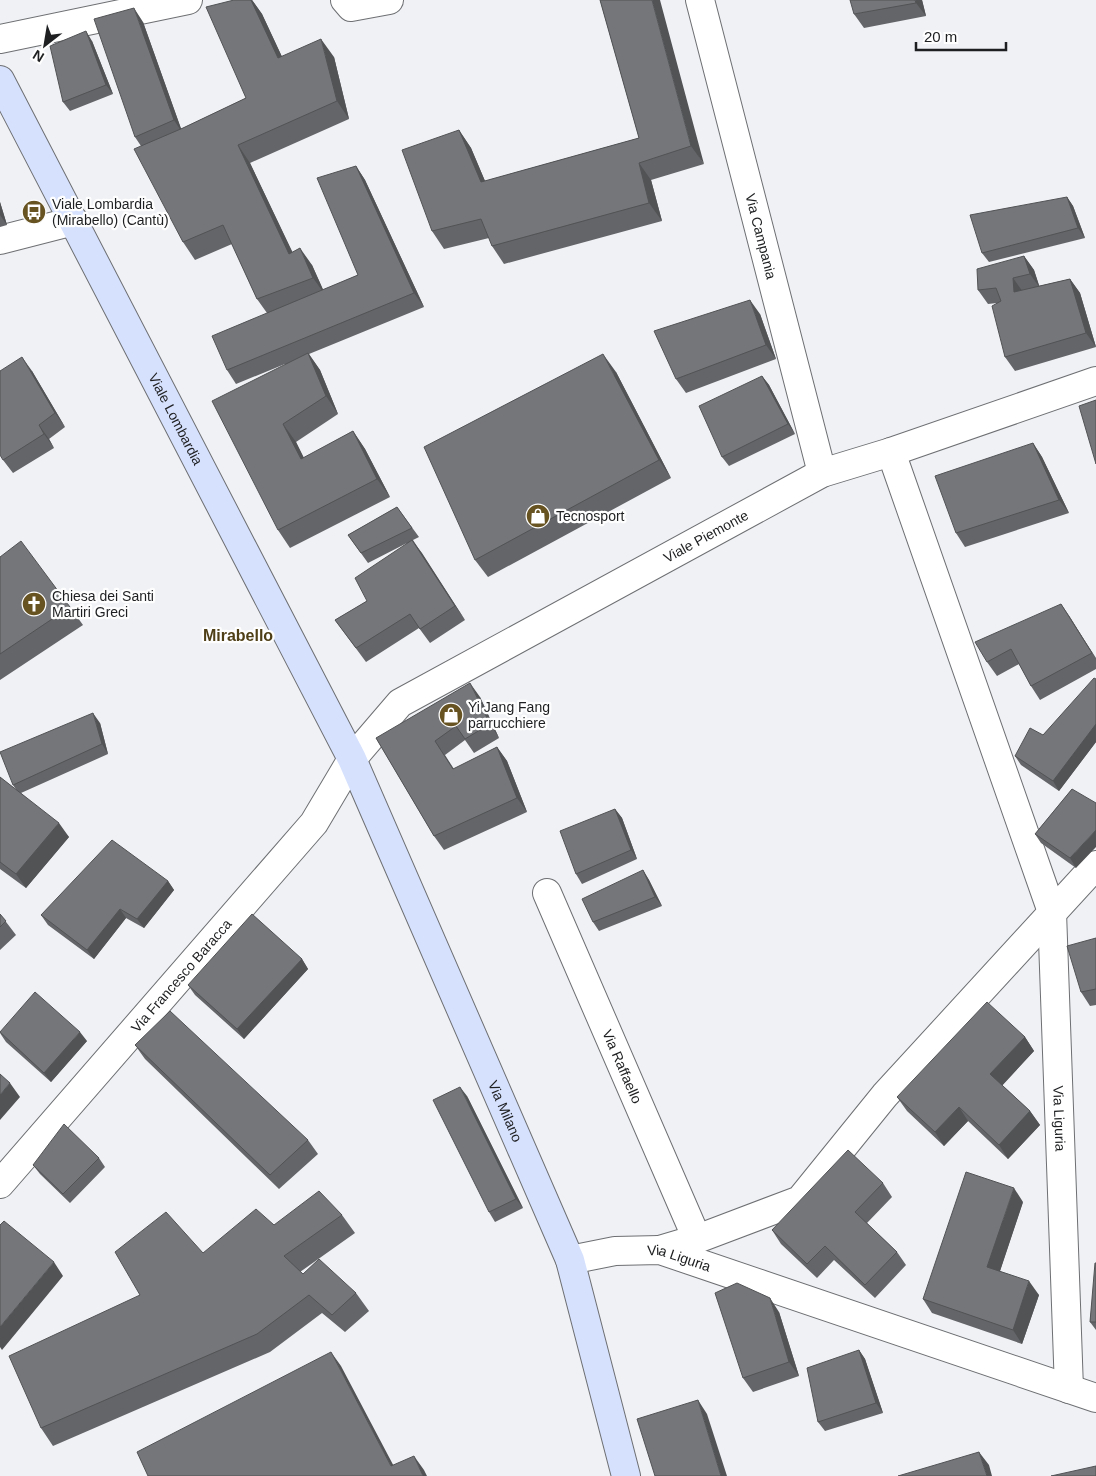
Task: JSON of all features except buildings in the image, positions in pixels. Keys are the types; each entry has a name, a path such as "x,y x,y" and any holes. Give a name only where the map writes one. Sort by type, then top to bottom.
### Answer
{"main road":[{"name":"Viale Lombardia","path":"0,80 352,758"},
{"name":"Via Milano","path":"352,758 570,1260 626,1476"}],"street":[{"path":"0,39 188,0"},
{"path":"345,0 351,7 390,0"},
{"name":"Via Campania","path":"700,0 822,473"},
{"path":"0,240 74,221"},
{"name":"Viale Piemonte","path":"352,758 400,703 822,473 890,452 1096,381"},
{"name":"Via Liguria","path":"890,452 1052,912 1069,1389"},
{"name":"Via Francesco Baracca","path":"0,1184 314,823 352,758"},
{"path":"660,1250 698,1239 800,1200 885,1095 1096,865"},
{"name":"Via Raffaello","path":"547,893 698,1239"},
{"name":"Via Liguria","path":"570,1260 615,1250 660,1250 1096,1398"}],"place":[{"name":"Viale Lombardia (Mirabello) (Cantù)","path":"34,212"},
{"name":"Tecnosport","path":"538,516"},
{"name":"Chiesa dei Santi Martiri Greci","path":"34,604"},
{"name":"Yi Jang Fang parrucchiere","path":"451,715"}],"district":[{"name":"Mirabello","path":"238,635"}]}
